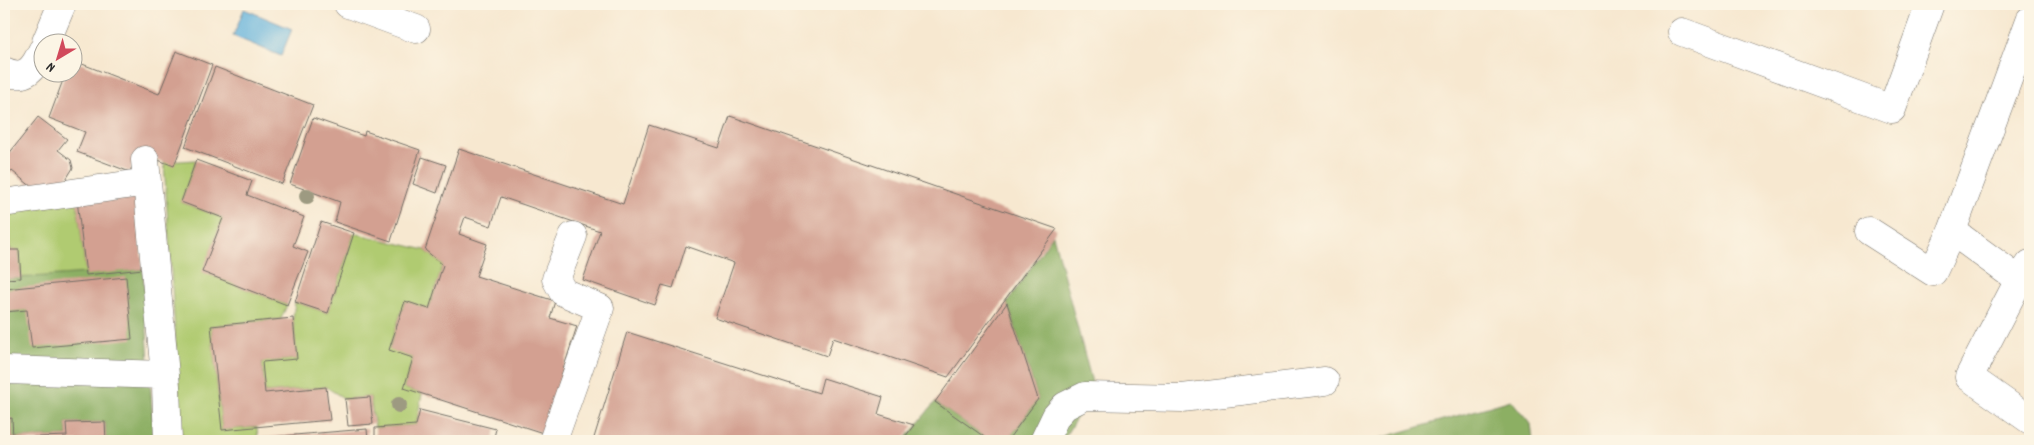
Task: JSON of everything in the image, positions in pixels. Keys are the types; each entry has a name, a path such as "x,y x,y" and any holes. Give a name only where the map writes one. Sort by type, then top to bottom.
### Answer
{"street":[{"path":"50,32 62,4"},
{"path":"348,4 416,29"},
{"path":"1682,32 1892,109 1930,4"},
{"path":"1869,231 1933,272 1952,231 2030,20"},
{"path":"4,72 21,74 32,69"},
{"path":"10,202 146,171 165,375 168,441"},
{"path":"1952,231 2025,272 1969,377 2030,420"},
{"path":"553,441 600,308 563,292 556,279 573,236"},
{"path":"4,370 165,375"},
{"path":"1044,441 1056,416 1064,406 1085,396 1182,398 1326,381"}],"green space":[{"path":"196,160 181,202 223,218 203,272 287,305 281,319 211,326 222,430 257,427 258,441 182,441 164,162"},
{"path":"77,200 86,275 21,278 19,250 10,250 8,226 4,226 4,208"},
{"path":"354,233 425,250 443,265 429,309 405,301 389,349 413,358 404,388 422,394 416,425 375,428 370,397 345,399 326,387 265,393 262,362 297,359 293,318 295,302 328,313"},
{"path":"1053,235 1094,390 1062,441 1007,441 1038,399 1007,303"},
{"path":"143,269 154,441 106,441 105,422 66,423 67,436 13,438 12,419 4,419 4,279"},
{"path":"1511,400 1531,424 1533,441 1371,441"},
{"path":"935,402 990,441 904,441"}],"water":[{"path":"244,9 292,29 281,56 233,36"}],"building":[{"path":"176,51 212,65 174,166 137,152 130,172 77,152 85,132 49,118 62,82 82,82 82,64 159,94"},
{"path":"215,67 313,105 282,184 185,147"},
{"path":"730,116 1057,229 948,377 833,338 827,356 715,318 734,263 686,246 673,288 662,285 655,305 583,280 600,231 501,197 491,226 465,217 459,234 487,244 476,276 555,301 550,318 577,326 543,433 404,388 413,358 389,350 405,301 429,309 443,265 425,250 459,149 623,204 649,125 719,148"},
{"path":"38,117 67,139 58,150 71,160 73,168 65,181 33,188 12,171 6,178 4,176 4,160"},
{"path":"313,118 364,136 365,131 420,150 391,241 335,222 340,202 290,184"},
{"path":"422,157 446,165 437,193 413,184"},
{"path":"196,160 252,181 247,195 304,217 293,246 308,252 287,305 202,272 223,218 181,202"},
{"path":"135,194 143,269 86,275 77,200"},
{"path":"321,222 354,233 328,313 295,302"},
{"path":"4,226 8,226 10,250 19,250 21,278 4,279"},
{"path":"126,277 132,339 32,348 27,310 4,312 4,289"},
{"path":"1007,303 1038,399 1007,441 990,441 935,402"},
{"path":"293,318 297,359 262,362 265,393 326,387 330,420 222,430 211,326"},
{"path":"627,332 819,393 823,378 883,397 878,414 914,425 902,441 593,441"},
{"path":"370,397 373,424 348,426 345,399"},
{"path":"420,410 496,429 493,441 375,441 375,428 416,425"},
{"path":"12,418 13,438 67,436 66,423 105,422 106,441 4,441 4,419"},
{"path":"367,429 368,441 258,441 258,438"}]}
